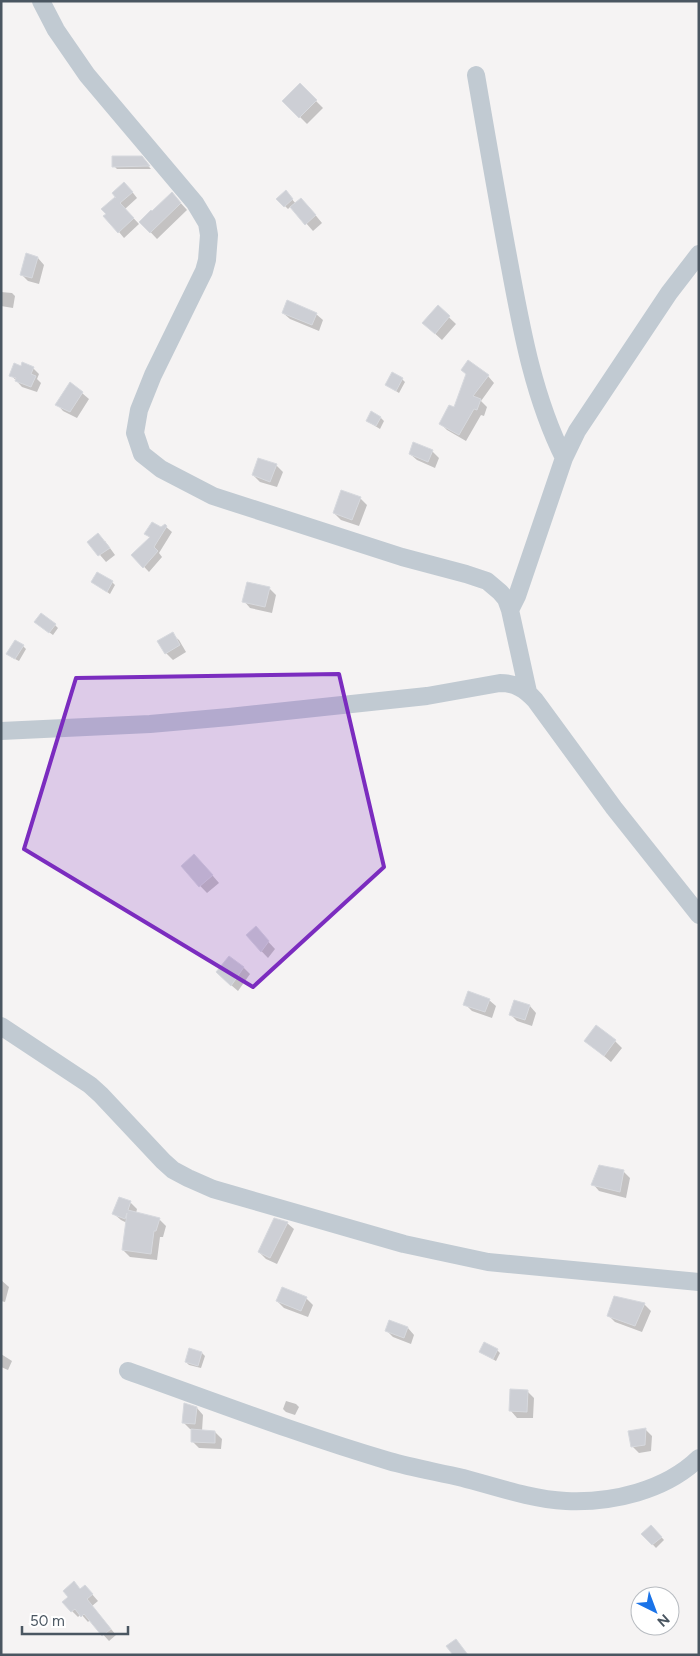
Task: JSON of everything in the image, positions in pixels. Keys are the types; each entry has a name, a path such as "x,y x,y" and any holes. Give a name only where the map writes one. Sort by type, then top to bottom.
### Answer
{"street":[{"path":"41,1 56,30 87,75 195,203 207,223 210,235 204,271 153,375 139,410 135,433 142,454 161,469 213,496 402,557 487,581 506,599 528,692 609,801 699,915"},
{"path":"476,75 518,311 540,402 564,458"},
{"path":"510,610 517,596 564,458 577,431 669,293 699,254"},
{"path":"1,731 150,724 229,717 427,696 500,683 510,683 528,692"},
{"path":"1,1026 67,1069 95,1090 150,1149 173,1170 213,1189 404,1244 488,1262 699,1282"},
{"path":"128,1372 390,1461 534,1497 566,1501 615,1498 639,1492 674,1477 691,1466 699,1458"}],"highlighted area":[{"path":"339,674 384,867 253,987 24,849 76,678"}],"building":[{"path":"300,83 317,100 299,118 282,101"},
{"path":"112,156 142,156 150,166 112,167"},
{"path":"124,182 133,192 120,203 134,218 118,233 103,216 106,214 101,209 116,198 112,193"},
{"path":"286,190 293,199 284,207 276,199"},
{"path":"172,192 181,203 150,233 139,222"},
{"path":"301,198 316,215 305,225 290,207"},
{"path":"26,253 38,257 32,278 20,275"},
{"path":"287,300 317,313 312,325 282,313"},
{"path":"438,305 450,316 435,334 422,323"},
{"path":"468,360 489,375 473,396 481,399 477,410 474,409 459,435 439,424 449,405 454,407 466,374 461,370"},
{"path":"22,362 34,367 31,374 36,376 31,387 15,381 16,378 9,376 14,363 21,366"},
{"path":"392,372 403,378 396,391 385,385"},
{"path":"70,382 83,392 70,412 55,405"},
{"path":"371,411 381,417 376,426 366,421"},
{"path":"413,442 433,450 428,462 409,454"},
{"path":"258,458 277,464 270,482 252,475"},
{"path":"341,490 361,497 352,520 333,513"},
{"path":"152,522 161,527 165,524 167,526 154,547 158,551 143,568 131,555 150,537 144,534"},
{"path":"98,533 110,548 98,556 87,542"},
{"path":"97,572 113,581 107,592 91,582"},
{"path":"247,582 270,587 265,607 242,602"},
{"path":"41,613 56,624 49,633 34,622"},
{"path":"173,632 180,645 165,654 157,641"},
{"path":"15,640 24,645 15,659 6,654"},
{"path":"194,854 213,875 199,887 181,866"},
{"path":"256,926 269,941 261,952 246,935"},
{"path":"229,956 244,967 231,986 216,972"},
{"path":"468,991 490,999 485,1012 463,1005"},
{"path":"514,1000 530,1005 525,1020 509,1015"},
{"path":"596,1025 616,1040 604,1056 584,1041"},
{"path":"599,1165 624,1170 620,1192 591,1185"},
{"path":"119,1197 131,1201 128,1210 160,1218 156,1231 154,1231 151,1254 122,1250 127,1213 125,1219 112,1214"},
{"path":"274,1218 288,1222 270,1258 258,1252"},
{"path":"282,1287 307,1297 301,1311 276,1301"},
{"path":"614,1296 645,1303 635,1326 607,1316"},
{"path":"389,1320 408,1327 404,1338 385,1331"},
{"path":"484,1342 498,1349 493,1359 479,1352"},
{"path":"189,1348 202,1352 198,1366 185,1362"},
{"path":"510,1389 528,1390 527,1412 509,1411"},
{"path":"184,1403 197,1407 195,1424 182,1423"},
{"path":"646,1428 645,1445 631,1447 628,1431"},
{"path":"191,1429 215,1431 215,1443 191,1442"},
{"path":"651,1525 662,1537 652,1545 641,1534"},
{"path":"74,1581 80,1589 85,1585 93,1594 87,1599 111,1629 102,1636 84,1614 81,1617 75,1609 71,1612 62,1602 68,1597 63,1591"},
{"path":"456,1639 468,1655 453,1655 446,1646"}]}
